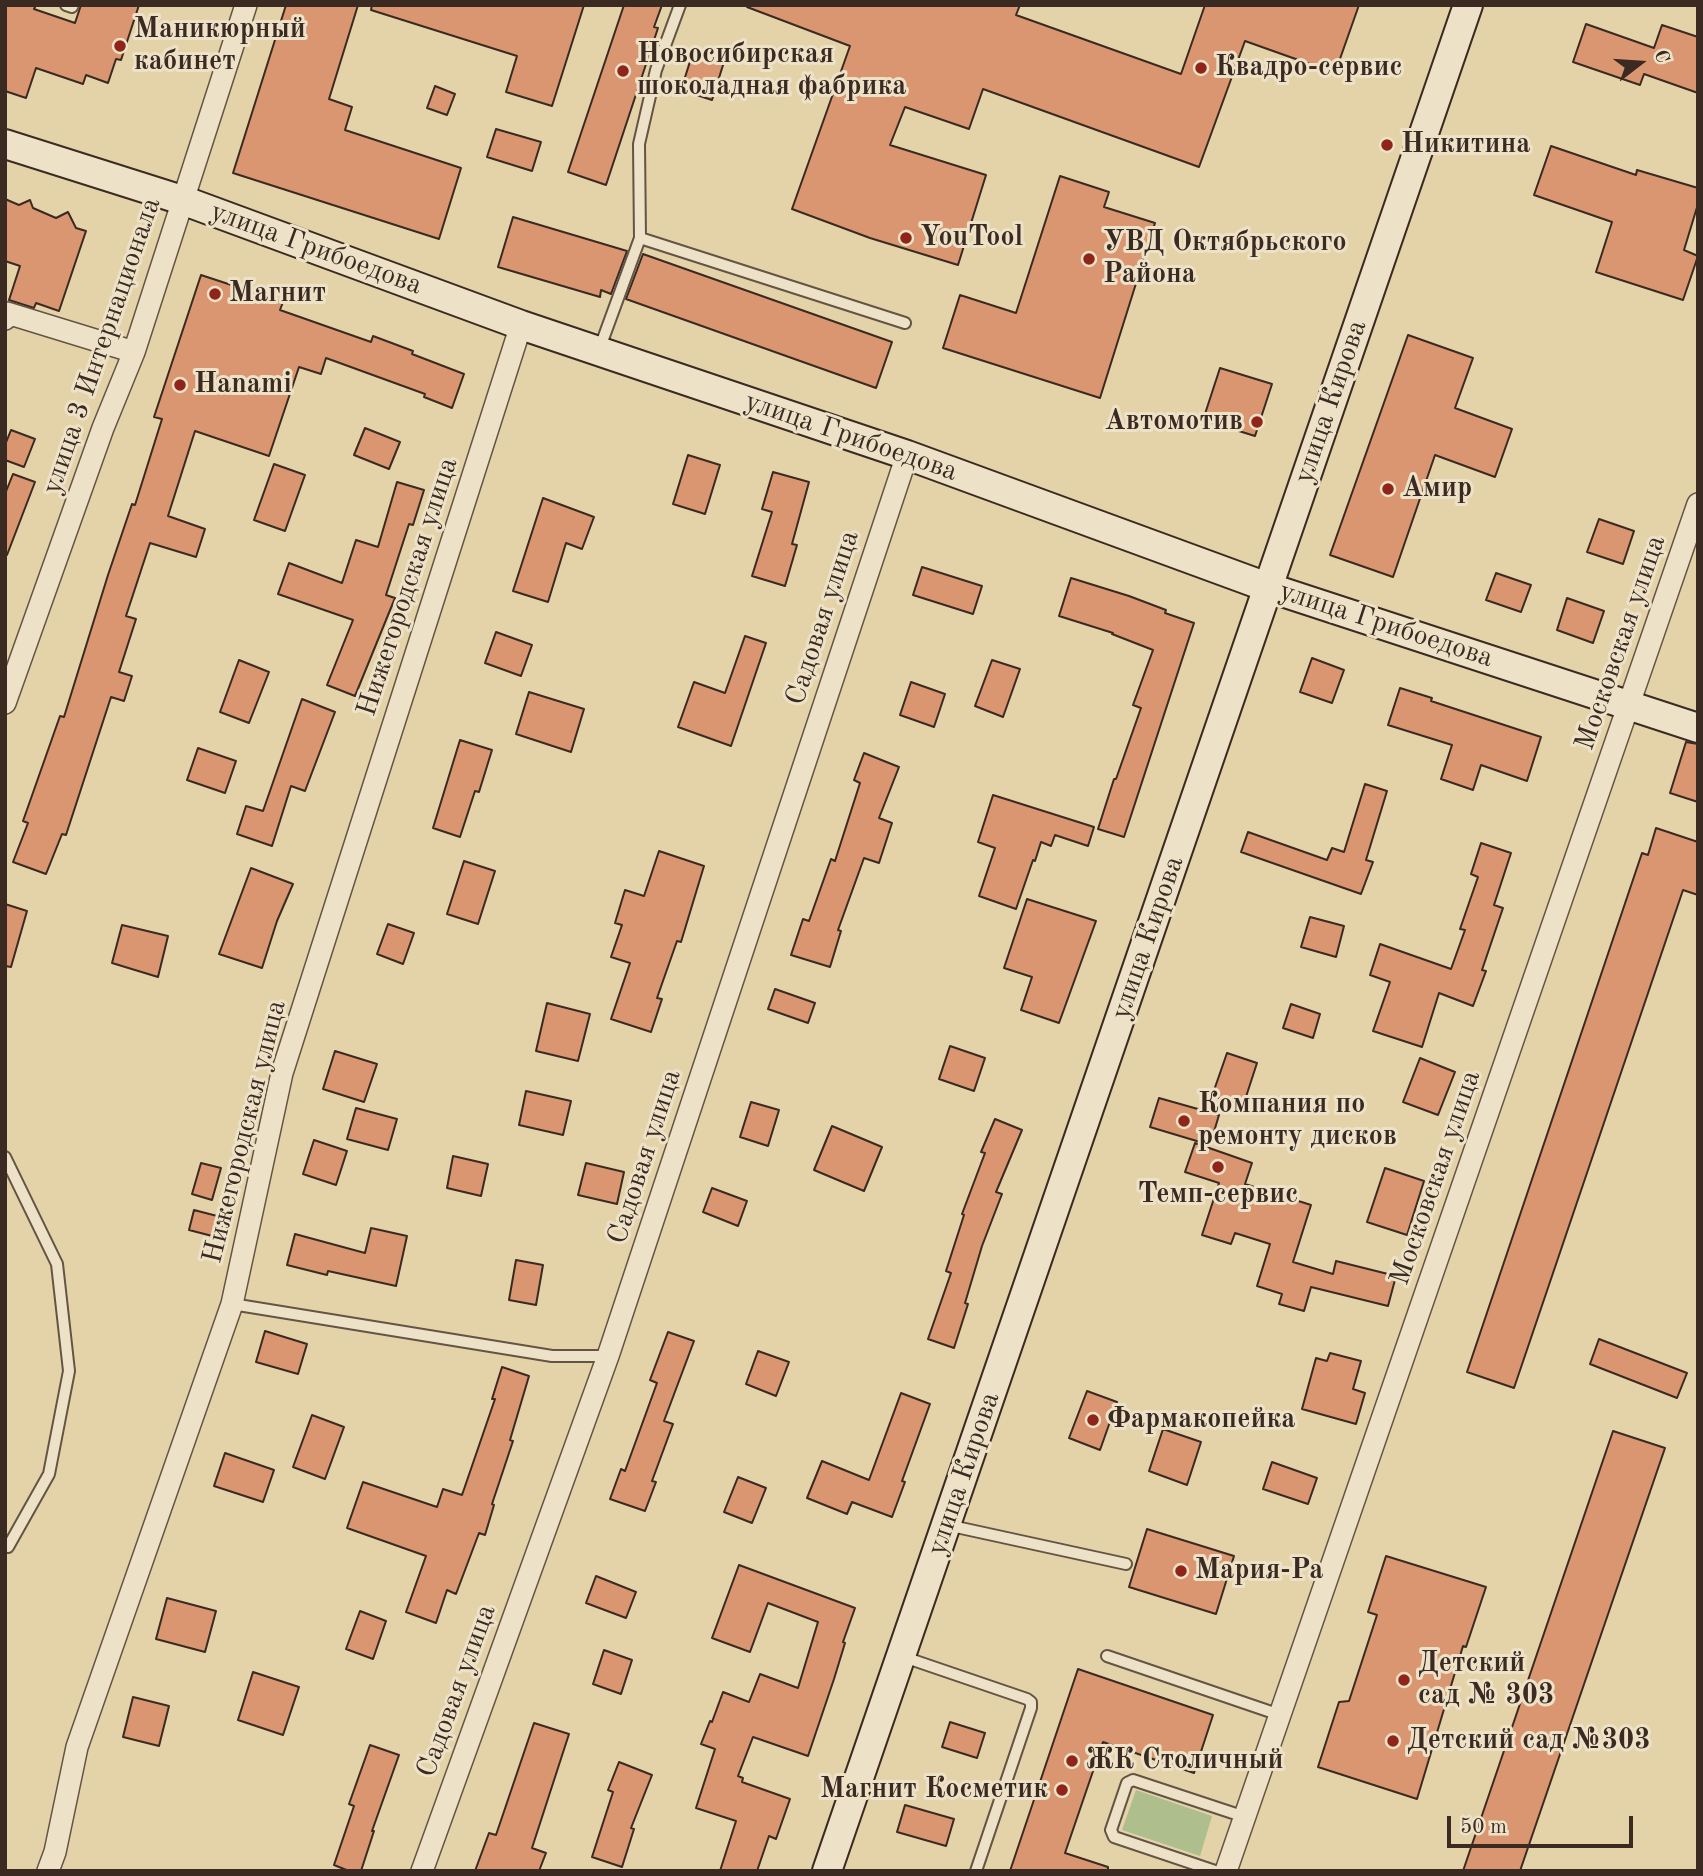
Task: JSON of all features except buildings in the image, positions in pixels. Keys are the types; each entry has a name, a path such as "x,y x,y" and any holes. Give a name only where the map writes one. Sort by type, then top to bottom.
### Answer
{"main road":[{"name":"улица Кирова","path":"827,1871 1468,5"},
{"name":"улица Грибоедова","path":"5,144 182,200 521,325 907,455 1267,587 1698,728"}],"street":[{"name":"улица 3 Интернационала","path":"5,703 103,428 134,352 246,5"},
{"path":"5,319 7,313 134,352"},
{"name":"Нижегородская улица","path":"48,1871 55,1852 78,1747 232,1304 282,1073 521,325"},
{"name":"Садовая улица","path":"422,1871 608,1356 907,455"},
{"name":"Московская улица","path":"1226,1871 1698,504"}],"lane":[{"path":"66,5 73,5"},
{"path":"599,350 640,238 639,144 656,70 680,5"},
{"path":"640,238 905,323"},
{"path":"5,1157 57,1264 69,1371 49,1474 8,1547"},
{"path":"232,1304 552,1356 608,1356"},
{"path":"947,1525 1126,1564"},
{"path":"901,1656 1031,1702 976,1871"},
{"path":"1107,1656 1280,1715"},
{"path":"1215,1871 1114,1837 1111,1830 1127,1783 1133,1780 1245,1817"}],"green space":[{"path":"1136,1790 1212,1816 1200,1856 1122,1830"}],"place":[{"name":"Маникюрный кабинет","path":"120,46"},
{"name":"Квадро-сервис","path":"1201,68"},
{"name":"Новосибирская шоколадная фабрика","path":"623,71"},
{"name":"Никитина","path":"1387,145"},
{"name":"YouTool","path":"906,238"},
{"name":"УВД Октябрьского Района","path":"1089,259"},
{"name":"Магнит","path":"215,294"},
{"name":"Hanami","path":"180,385"},
{"name":"Автомотив","path":"1257,422"},
{"name":"Амир","path":"1388,489"},
{"name":"Компания по ремонту дисков","path":"1184,1121"},
{"name":"Темп-сервис","path":"1218,1167"},
{"name":"Фармакопейка","path":"1093,1420"},
{"name":"Мария-Ра","path":"1181,1571"},
{"name":"Детский сад № 303","path":"1404,1680"},
{"name":"Детский сад №303","path":"1393,1741"},
{"name":"ЖК Столичный","path":"1072,1761"},
{"name":"Магнит Косметик","path":"1062,1790"}]}
